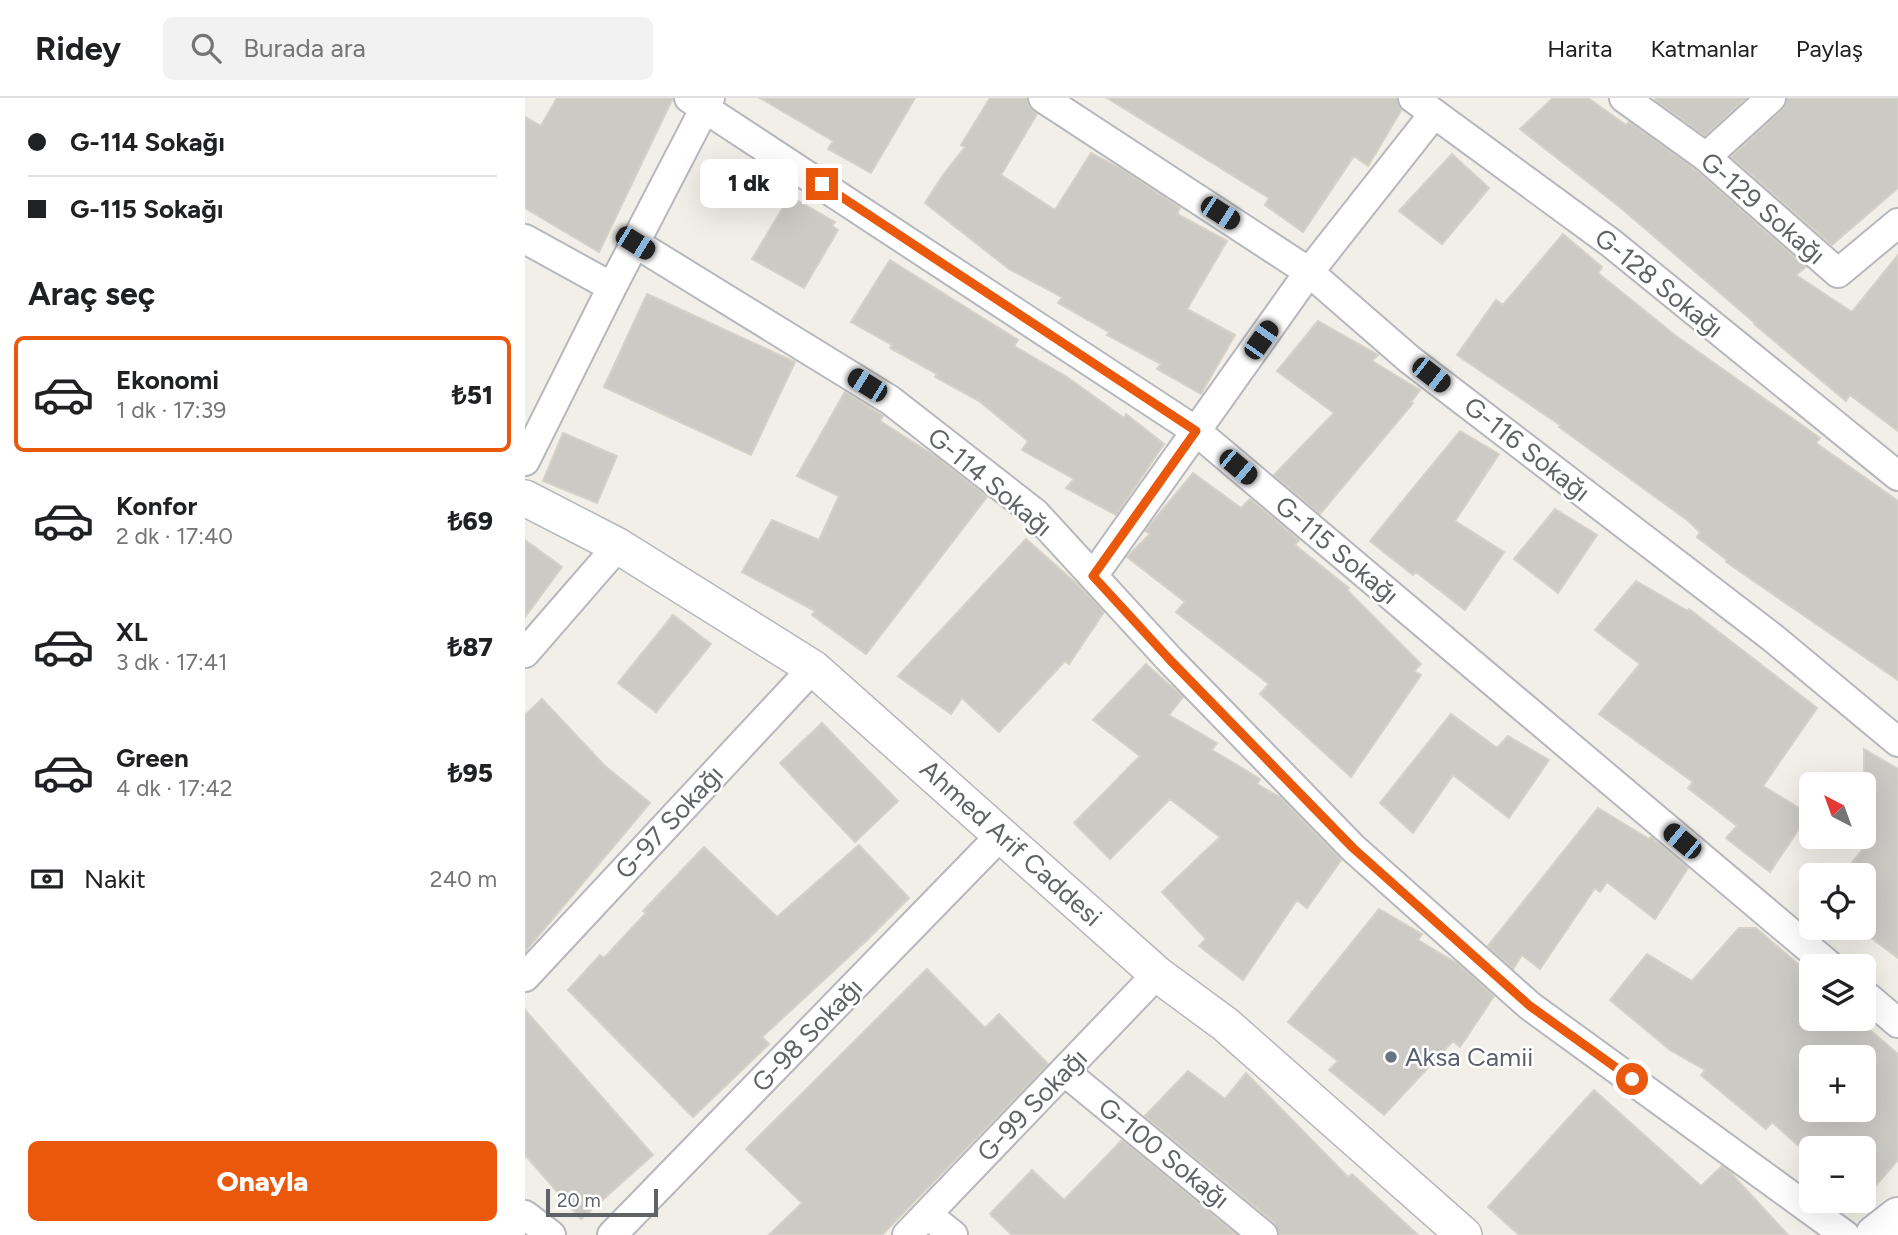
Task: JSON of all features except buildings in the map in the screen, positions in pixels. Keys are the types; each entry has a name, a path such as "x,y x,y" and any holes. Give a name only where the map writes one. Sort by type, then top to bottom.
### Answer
{"main road":[{"path":"1875,1235 1898,1217"}],"street":[{"name":"G-116 Sokağı","path":"1043,98 1309,271 1409,359 1773,638 1898,742"},
{"name":"G-129 Sokağı","path":"1624,98 1706,157 1838,273 1898,223"},
{"path":"1706,157 1771,98"},
{"path":"525,461 635,243 702,101"},
{"name":"G-115 Sokağı","path":"702,101 1196,431 1816,954"},
{"path":"1093,576 1423,106"},
{"name":"G-128 Sokağı","path":"1423,106 1611,243 1898,476"},
{"path":"525,239 612,287"},
{"name":"G-114 Sokağı","path":"635,243 890,400 1035,513 1171,661 1353,848 1530,1006 1845,1235"},
{"name":"Ahmed Arif Caddesi","path":"525,498 618,546 813,668 1157,974 1225,1024 1464,1235"},
{"path":"525,653 618,546"},
{"name":"G-97 Sokağı","path":"525,977 813,668"},
{"name":"G-98 Sokağı","path":"612,1235 1002,834"},
{"name":"G-99 Sokağı","path":"907,1235 1157,974"},
{"path":"1876,1004 1898,1023"},
{"name":"G-100 Sokağı","path":"1064,1071 1263,1235"},
{"path":"928,1214 953,1235"},
{"path":"525,1215 551,1235"}],"place":[{"name":"Aksa Camii","path":"1391,1057"}],"route":[{"path":"822,184 1196,431 1093,576 1171,661 1353,848 1530,1006 1632,1079"}]}
